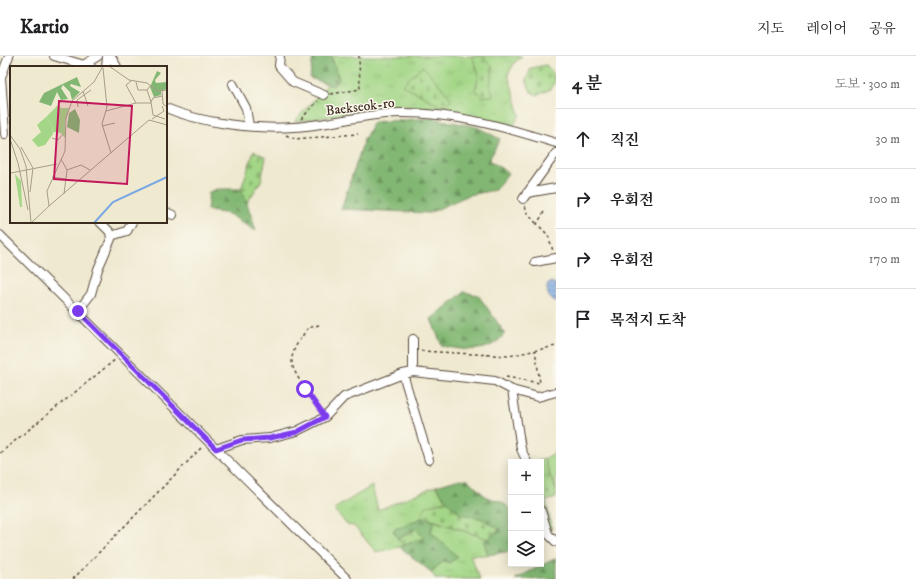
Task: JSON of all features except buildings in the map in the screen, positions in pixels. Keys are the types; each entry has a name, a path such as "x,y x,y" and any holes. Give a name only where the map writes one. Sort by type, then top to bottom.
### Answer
{"street":[{"path":"5,134 1,77 8,56"},
{"path":"54,56 85,66 98,56"},
{"path":"106,66 107,56"},
{"path":"111,56 116,66"},
{"path":"280,56 279,66 293,82 324,95"},
{"path":"233,84 246,108 249,126"},
{"name":"Baekseok-ro","path":"167,108 201,120 249,126 293,128 397,113 443,114 556,143"},
{"path":"525,196 556,153"},
{"path":"525,196 556,188"},
{"path":"78,311 91,294 98,269 111,239 110,232 101,223"},
{"path":"111,236 127,231 131,223"},
{"path":"0,235 122,354 207,441 347,579"},
{"path":"535,262 556,258"},
{"path":"413,339 413,372"},
{"path":"216,449 242,440 270,438 297,432 325,417 344,397 403,374 413,372 495,381 512,390 538,397 556,392"},
{"path":"403,374 429,460"},
{"path":"512,390 521,449 526,459"},
{"path":"544,521 548,534 556,542"}],"path":[{"path":"293,128 324,95 360,89 359,56"},
{"path":"281,133 295,139 358,134"},
{"path":"525,196 527,213 548,235 556,258"},
{"path":"537,224 544,212"},
{"path":"319,325 308,328 295,348 291,362 305,389 325,417"},
{"path":"420,351 509,356 556,346"},
{"path":"504,377 540,383 535,350"},
{"path":"0,453 122,354"},
{"path":"73,579 207,441"}],"green space":[{"path":"313,56 331,56 339,79 333,86 310,78"},
{"path":"331,56 522,56 515,62 508,74 520,115 513,126 402,105 294,122 328,84 333,86 339,79"},
{"path":"472,56 483,56 493,68 490,84 493,96 482,97 475,89 479,75"},
{"path":"546,65 552,72 555,82 549,90 537,95 531,92 526,80 531,68"},
{"path":"423,66 451,98 445,108 402,85"},
{"path":"432,118 477,127 500,139 489,160 508,173 495,190 469,195 429,213 341,209 364,140 373,122"},
{"path":"254,151 266,157 261,181 247,203 241,189"},
{"path":"217,189 241,189 256,231 229,214 207,210 209,192"},
{"path":"464,292 478,295 505,333 492,345 476,349 459,349 442,346 431,319"},
{"path":"556,452 556,491 544,459"},
{"path":"544,459 556,491 556,498 546,501 544,496"},
{"path":"460,479 468,480 486,497 502,502 508,507 508,552 488,555 484,542 499,530 482,519 460,514 447,501 436,486"},
{"path":"372,486 378,510 436,486 447,501 429,505 423,510 424,517 393,530 403,545 376,552 354,526 347,525 334,509"},
{"path":"447,501 460,514 482,519 499,529 488,539 424,517 422,510 429,505"},
{"path":"546,501 552,529 544,533 544,531 544,502"},
{"path":"424,517 434,521 431,532 458,557 449,563 444,561 431,572 400,547 423,538 416,529 398,539 393,530"},
{"path":"434,521 488,539 484,542 488,555 470,555 480,579 436,579 431,572 444,560 431,532"},
{"path":"416,529 424,538 403,545 398,539"},
{"path":"556,558 556,579 515,579 538,567 544,567 544,564"}],"water":[{"path":"552,282 556,284 556,302 551,299 548,293 547,285"}],"route":[{"path":"78,311 216,449 242,440 270,438 297,432 325,417 305,389"}]}
